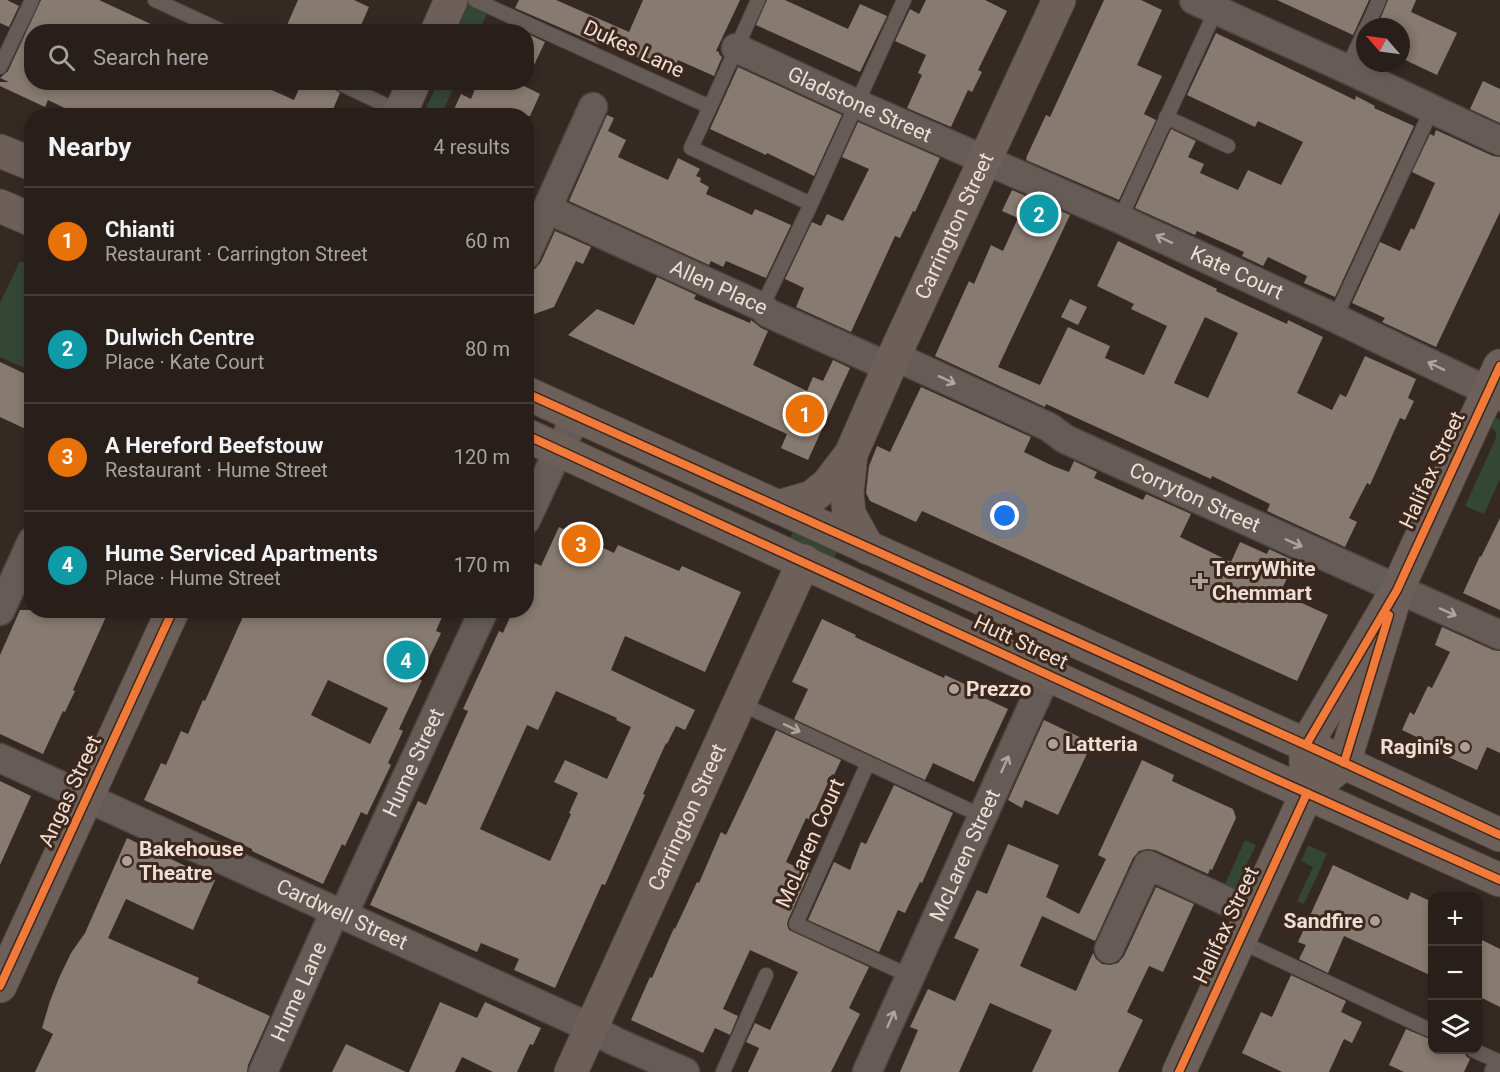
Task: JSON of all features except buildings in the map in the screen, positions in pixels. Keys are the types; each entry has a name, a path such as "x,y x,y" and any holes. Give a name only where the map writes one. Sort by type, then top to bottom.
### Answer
{"street":[{"path":"440,24 451,0"},
{"name":"Carrington Street","path":"778,507 812,497 828,484 851,454 891,362 1059,0"},
{"path":"1215,6 1500,141"},
{"name":"Gladstone Street","path":"736,48 984,160"},
{"path":"534,237 593,107"},
{"path":"0,150 24,160"},
{"name":"Kate Court","path":"984,160 1120,219 1335,318 1496,385"},
{"path":"0,207 24,216"},
{"name":"Allen Place","path":"547,209 762,306 768,313 891,362"},
{"name":"Corryton Street","path":"891,362 1049,427 1065,440 1500,635"},
{"name":"Halifax Street","path":"1179,1072 1307,793 1306,746 1397,590 1496,385"},
{"name":"Hutt Street","path":"534,397 1500,835"},
{"path":"534,503 577,416"},
{"name":"Hutt Street","path":"534,438 1500,880"},
{"name":"Carrington Street","path":"851,454 847,493 849,514 868,548"},
{"path":"0,611 24,558"},
{"name":"Carrington Street","path":"571,1072 804,561"},
{"name":"Halifax Street","path":"1307,793 1344,763 1397,590"},
{"name":"Angas Street","path":"0,987 169,618"},
{"name":"Hume Street","path":"339,913 480,618"},
{"name":"McLaren Street","path":"867,1072 1064,636"},
{"name":"Cardwell Street","path":"0,758 685,1072"},
{"path":"1109,949 1148,865 1245,927"},
{"name":"Hume Lane","path":"262,1072 339,913"}],"lane":[{"path":"0,67 32,0"},
{"path":"155,0 207,24"},
{"name":"Dukes Lane","path":"476,0 528,24"},
{"path":"758,0 691,148 811,204"},
{"path":"762,306 904,0"},
{"path":"1371,18 1379,0"},
{"path":"1120,219 1215,6"},
{"name":"Dukes Lane","path":"534,27 710,107"},
{"path":"1347,69 1356,50"},
{"path":"363,90 404,103"},
{"path":"1335,318 1432,109"},
{"path":"1166,117 1228,146"},
{"path":"739,703 982,816"},
{"name":"McLaren Court","path":"868,763 796,924 910,976"},
{"path":"1245,927 1428,1029"},
{"path":"723,1072 766,975"},
{"path":"1482,1054 1500,1062"}],"green space":[{"path":"472,1 489,9 482,24 461,24 463,10"},
{"path":"435,90 453,90 444,108 426,108"},
{"path":"20,261 24,263 24,368 0,357 0,303"},
{"path":"1495,417 1500,420 1500,479 1484,514 1465,506 1496,438 1496,432 1491,427"},
{"path":"796,525 840,545 834,559 790,538"},
{"path":"1245,840 1256,845 1234,891 1224,886"},
{"path":"1308,845 1327,854 1304,904 1297,901 1313,867 1301,861"}],"cycle path":[{"path":"1306,745 1397,590 1500,366"},
{"path":"534,397 1500,835"},
{"path":"534,439 1500,880"},
{"path":"1344,763 1389,615"},
{"path":"0,986 169,618"},
{"path":"1179,1072 1307,793"}],"place":[{"name":"Dulwich Centre","path":"1039,214"},
{"name":"Chianti","path":"805,414"},
{"name":"A Hereford Beefstouw","path":"581,544"},
{"name":"TerryWhite Chemmart","path":"1200,581"},
{"name":"Hume Serviced Apartments","path":"406,660"},
{"name":"Prezzo","path":"954,689"},
{"name":"Latteria","path":"1053,744"},
{"name":"Ragini's","path":"1465,747"},
{"name":"Bakehouse Theatre","path":"127,861"},
{"name":"Sandfire","path":"1375,921"}]}
